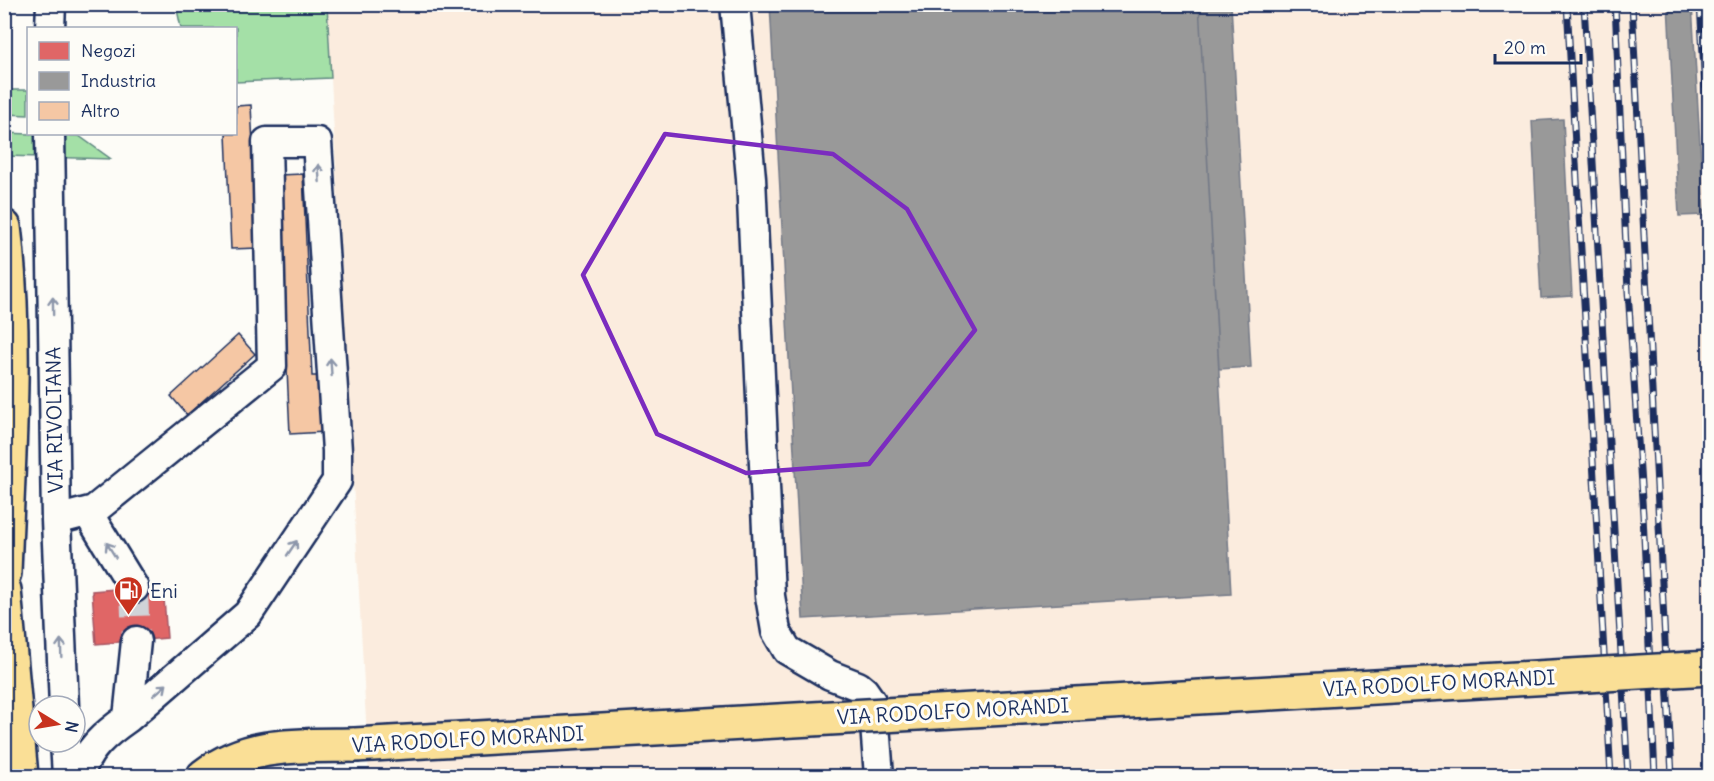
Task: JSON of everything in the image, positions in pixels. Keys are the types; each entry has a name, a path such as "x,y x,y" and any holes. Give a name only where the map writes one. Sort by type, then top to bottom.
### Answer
{"main road":[{"path":"4,227 11,278 13,331 4,573"},
{"path":"4,590 21,777"},
{"name":"VIA RODOLFO MORANDI","path":"204,777 232,758 269,748 1710,668"}],"street":[{"path":"50,27 51,4"},
{"path":"735,4 751,178 770,596 776,631 787,650 830,675 858,686 864,691 871,701 874,712 879,777"},
{"name":"VIA RIVOLTANA","path":"50,135 56,520 63,694"},
{"path":"56,520 87,513 97,508 272,366 267,142 317,142 337,481 248,614 128,718 110,730 84,759 79,777"},
{"path":"87,513 134,588"},
{"path":"128,718 136,641"},
{"path":"66,754 67,777"}],"highlighted area":[{"path":"665,134 833,154 907,209 975,330 869,464 746,473 657,434 583,275"}],"shaded area":[{"path":"327,5 1709,5 1709,776 369,776"}],"green space":[{"path":"176,5 327,5 331,78 237,82 237,27 181,27"},
{"path":"5,90 27,90 27,115 5,114"},
{"path":"5,133 79,136 111,159 5,156"}],"building: Negozi":[{"name":"Eni","path":"163,585 167,638 96,644 92,591"}],"building: Industria":[{"path":"770,4 1199,4 1231,594 803,619"},
{"path":"1199,4 1231,4 1251,367 1219,369"},
{"path":"1668,4 1692,4 1704,215 1679,216"},
{"path":"1563,119 1572,296 1541,298 1532,121"}],"building: Altro":[{"path":"251,105 258,248 231,249 226,135 237,135 237,106"},
{"path":"303,174 312,376 323,376 325,432 290,434 278,175"},
{"path":"238,335 255,354 187,415 171,396"}],"tunnel":[{"path":"134,588 136,641"}],"railway":[{"path":"1567,4 1611,776"},
{"path":"1584,4 1628,776"},
{"path":"1615,4 1628,291 1643,515 1655,776"},
{"path":"1632,4 1672,776"},
{"path":"1700,4 1710,169"}],"place":[{"name":"Eni","path":"129,616"}]}
